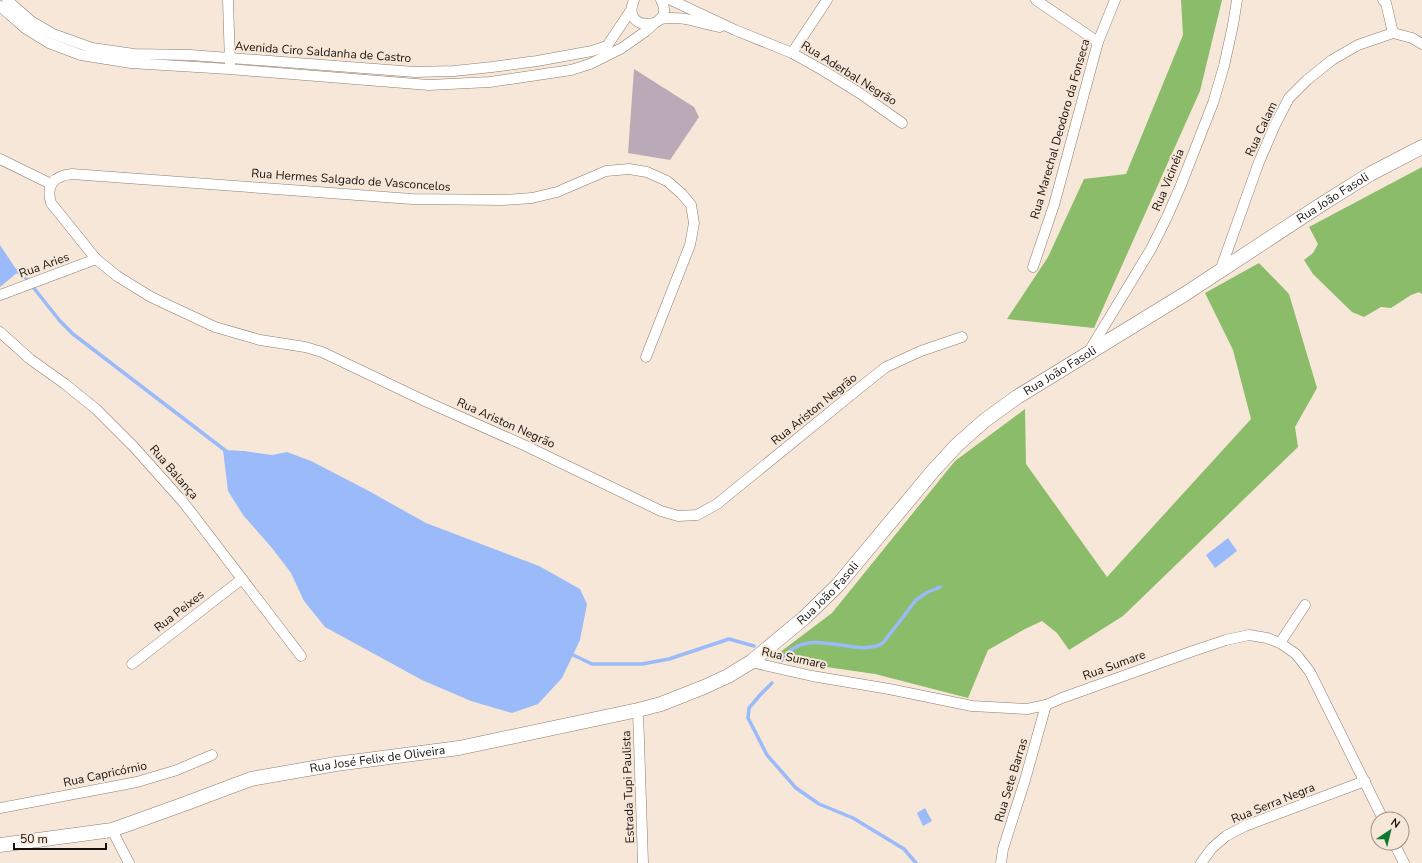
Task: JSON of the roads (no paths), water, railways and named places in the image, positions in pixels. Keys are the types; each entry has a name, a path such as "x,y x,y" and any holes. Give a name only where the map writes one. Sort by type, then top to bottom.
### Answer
{"main road":[{"name":"Rua João Fasoli","path":"751,662 804,618 838,585 933,471 957,445 984,421 1017,397 1220,271 1370,174 1422,147"},
{"name":"Rua José Felix de Oliveira","path":"0,845 112,830 252,778 459,748 638,710 661,704 704,687 728,676 751,662"}],"street":[{"name":"Avenida Ciro Saldanha de Castro","path":"7,0 31,21 53,34 92,48 134,54 190,55 415,72 454,70 537,61 592,51 607,46 631,4"},
{"path":"228,0 229,69"},
{"path":"657,21 663,14 664,8 661,0"},
{"name":"Rua Aderbal Negrão","path":"671,0 736,30 792,53 854,90 902,123"},
{"path":"792,53 827,0"},
{"path":"1036,0 1098,42"},
{"name":"Rua Marechal Deodoro da Fonseca","path":"1033,267 1054,205 1098,42 1115,0"},
{"name":"Rua Vicinéia","path":"1087,354 1151,249 1181,185 1213,103 1224,66 1237,0"},
{"path":"1383,0 1386,3 1393,33 1412,38 1422,44"},
{"path":"631,4 633,16 640,23 650,25 657,21 672,17 683,18 736,30"},
{"name":"Avenida Ciro Saldanha de Castro","path":"0,6 25,28 49,43 81,55 131,63 229,69 429,85 490,82 571,70 590,64 612,54 635,39 657,21"},
{"name":"Rua Calam","path":"1220,271 1259,162 1275,125 1289,98 1307,80 1332,60 1358,45 1393,33"},
{"path":"537,61 540,75"},
{"path":"0,159 52,184"},
{"name":"Rua Hermes Salgado de Vasconcelos","path":"52,184 60,176 72,174 412,199 503,200 532,198 557,192 606,171 629,169 647,172 666,181 682,194 691,205 694,222 690,245 646,358"},
{"name":"Rua Ariston Negrão","path":"52,184 49,196 51,203 96,259 118,276 152,297 215,327 260,340 305,347 322,352 427,402 526,446 661,511 678,516 697,515 717,504 886,367 921,351 962,337"},
{"name":"Rua Aries","path":"0,295 96,259"},
{"name":"Rua Balança","path":"0,332 30,359 65,384 96,409 134,447 184,503 301,656"},
{"name":"Rua Peixes","path":"132,664 242,579"},
{"path":"1280,643 1305,605"},
{"name":"Rua Sumare","path":"751,662 812,676 889,688 972,706 1027,709 1046,705 1148,666 1226,640 1249,635 1267,638 1280,643 1296,654 1310,672 1379,811"},
{"name":"Rua Sete Barras","path":"1001,863 1003,849 1025,780 1046,705"},
{"name":"Estrada Tupi Paulista","path":"638,710 643,863"},
{"name":"Rua Capricórnio","path":"0,808 137,782 177,770 212,755"},
{"name":"Rua Serra Negra","path":"1201,863 1212,848 1226,836 1246,826 1365,781"},
{"path":"112,830 129,863"},
{"path":"1398,851 1404,863"}],"water":[{"path":"0,245 18,272 0,287"},
{"path":"223,450 272,455 287,452 311,461 426,523 539,566 580,589 587,604 580,640 562,678 538,704 512,713 471,701 422,680 325,627 304,601 291,573 272,548 243,515 228,491"},
{"path":"1228,538 1237,551 1215,568 1206,555"},
{"path":"925,808 932,821 923,826 917,813"}],"waterway":[{"path":"15,270 25,277 60,321 73,334 226,451"},
{"path":"782,660 792,649 804,644 818,642 872,647 883,643 916,600 926,593 940,587"},
{"path":"569,653 592,664 642,664 669,659 729,639 754,646"},
{"path":"778,654 785,656"},
{"path":"772,683 749,708 748,718 767,755 796,788 819,804 853,818 904,849 916,863"}]}
